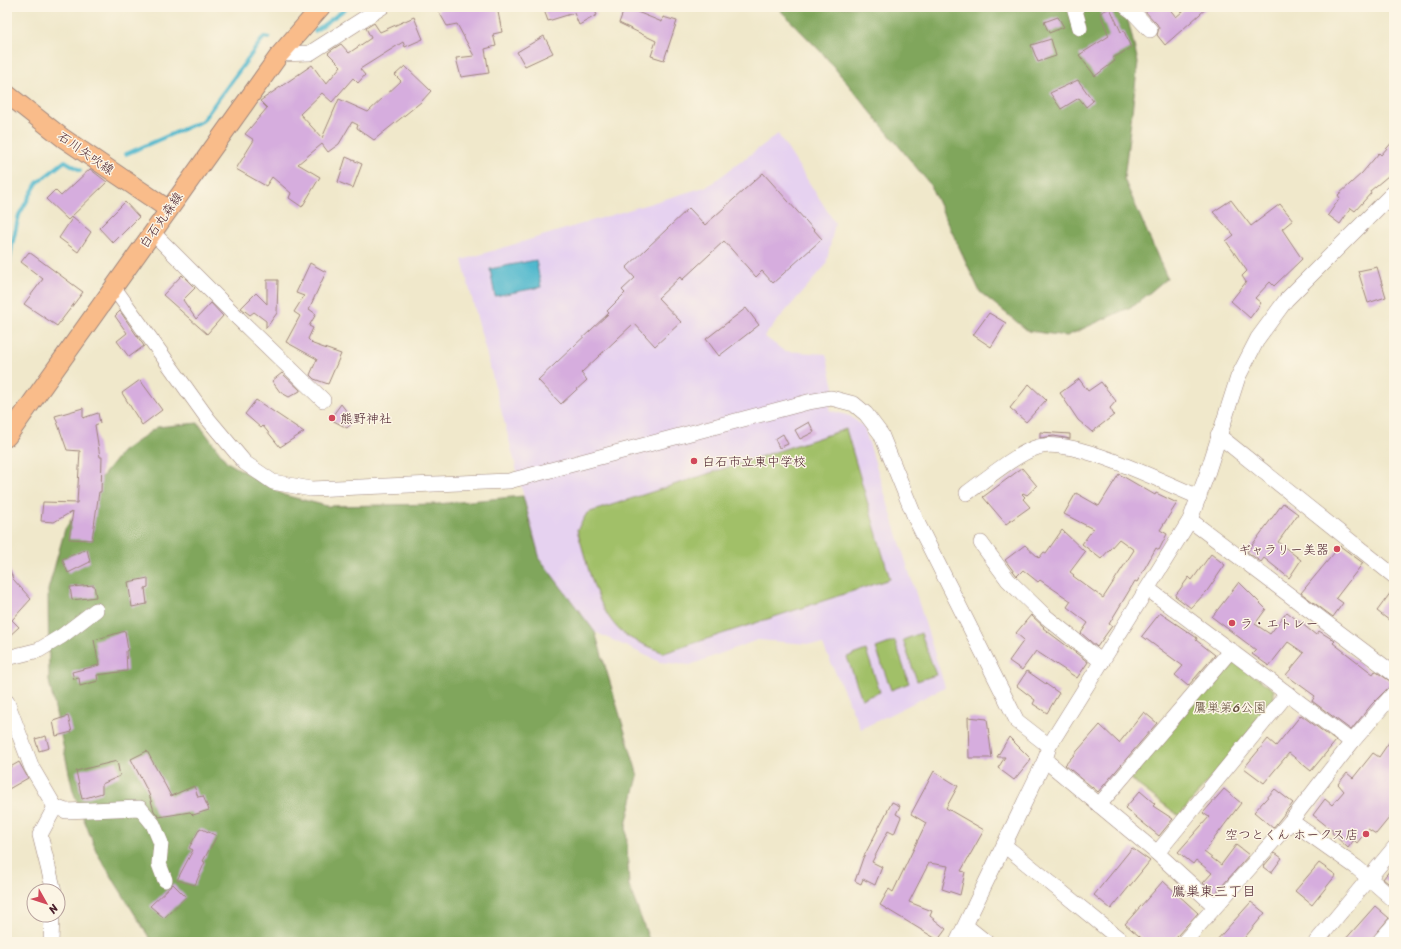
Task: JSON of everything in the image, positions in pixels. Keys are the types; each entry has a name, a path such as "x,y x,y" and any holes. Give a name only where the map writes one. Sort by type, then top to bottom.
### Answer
{"main road":[{"name":"白石丸森線","path":"7,437 114,288 168,209 280,54 321,7"},
{"name":"石川矢吹線","path":"7,94 63,138 168,209"}],"street":[{"path":"280,54 310,53 382,7"},
{"path":"1074,7 1080,28"},
{"path":"1126,7 1133,12 1150,30"},
{"path":"957,942 966,926 1047,753 1190,520 1238,377 1258,338 1286,300 1394,192"},
{"path":"152,232 323,400"},
{"path":"114,288 227,444 245,463 273,482 311,489 509,481 808,402 831,398 854,404 866,414 881,434 916,520 1017,722 1099,805 1157,853 1215,906"},
{"path":"1218,435 1394,576"},
{"path":"967,494 1010,462 1038,446 1066,446 1110,460 1198,497"},
{"path":"1190,520 1394,674"},
{"path":"981,543 1008,580 1045,616 1102,662"},
{"path":"1148,588 1352,742"},
{"path":"7,658 39,650 62,636 96,610"},
{"path":"1099,805 1230,650"},
{"path":"1184,942 1291,821 1352,742 1394,693"},
{"path":"1157,853 1287,694"},
{"path":"7,702 32,768 55,807 66,811 140,808 153,824 161,843 159,864 165,880"},
{"path":"52,883 40,835 55,807"},
{"path":"1291,821 1369,878 1394,900"},
{"path":"1004,845 1123,942"},
{"path":"1316,942 1394,848"},
{"path":"51,942 52,923"},
{"path":"1379,942 1394,925"},
{"path":"966,926 986,942"}],"shaded area":[{"name":"白石市立東中学校","path":"778,134 835,223 826,265 764,336 784,351 826,354 834,387 829,410 850,416 864,427 945,687 861,729 823,645 757,640 690,665 660,662 595,632 540,559 462,260 708,186"}],"green space":[{"path":"777,7 1115,7 1127,16 1138,62 1124,179 1167,278 1135,305 1067,336 1028,331 980,292 929,183 824,55"},
{"path":"198,423 227,462 284,495 327,506 438,504 523,496 540,559 595,632 638,776 626,825 629,886 650,942 152,942 97,853 73,791 49,681 48,590 65,529 88,494 122,452 157,427"},
{"path":"846,429 890,579 664,653 630,638 609,618 595,590 577,530 587,513"},
{"path":"921,633 936,675 917,681 903,640"},
{"path":"895,641 909,683 891,690 876,648"},
{"path":"866,650 880,692 862,699 847,657"},
{"name":"鷹巣第6公園","path":"1226,663 1236,663 1274,690 1274,702 1179,816 1130,779"}],"water":[{"path":"536,260 541,287 495,296 490,269"}],"building":[{"path":"445,7 497,7 502,32 493,34 496,46 485,49 489,73 461,77 456,58 474,56 457,24 447,26 438,10"},
{"path":"563,7 593,7 597,15 579,25 574,13 548,21 544,10"},
{"path":"625,7 662,22 663,17 677,21 664,60 651,56 656,41 619,23"},
{"path":"1141,7 1168,7 1176,17 1188,7 1208,7 1165,45 1157,35 1159,28 1157,24"},
{"path":"1110,8 1121,32 1124,31 1131,48 1113,58 1115,61 1095,76 1079,55 1109,36 1100,13"},
{"path":"414,17 423,39 405,47 403,42 360,69 365,75 358,83 353,78 332,102 322,93 300,114 322,138 339,99 368,112 401,81 395,75 405,66 431,91 421,102 374,140 357,128 358,125 352,122 339,144 328,152 322,144 298,164 320,177 302,207 289,198 291,193 272,177 266,186 236,169 254,140 245,134 267,108 260,101 312,65 326,84 341,66 328,53 333,49 341,44 349,53 371,38 366,28 374,23 380,32"},
{"path":"1058,17 1064,27 1049,33 1044,22"},
{"path":"544,36 553,53 525,66 517,52"},
{"path":"1051,39 1056,56 1038,62 1031,45"},
{"path":"1078,80 1093,101 1086,107 1079,98 1061,109 1050,93"},
{"path":"1394,140 1394,171 1370,191 1371,193 1355,211 1351,208 1340,224 1328,215 1340,198 1338,195 1362,173 1379,153 1381,155"},
{"path":"346,157 362,164 353,188 338,182"},
{"path":"90,169 107,182 68,220 46,199 55,190 61,196"},
{"path":"763,173 822,239 773,283 762,271 756,277 724,241 682,280 680,277 658,298 681,322 655,346 634,323 581,373 587,380 561,404 538,380 609,313 607,311 625,293 622,290 635,278 626,268 689,208 705,225"},
{"path":"1231,200 1251,226 1280,204 1293,220 1282,229 1302,259 1274,286 1270,282 1255,298 1261,303 1250,318 1231,301 1246,282 1242,276 1247,271 1226,241 1234,235 1213,212"},
{"path":"125,202 139,217 113,243 99,228"},
{"path":"73,217 91,232 78,252 59,238"},
{"path":"29,252 83,292 57,326 24,304 43,279 21,262"},
{"path":"310,263 326,272 309,309 316,314 309,326 313,328 308,339 313,344 341,354 328,384 314,379 310,375 317,359 286,342 300,316 294,312 304,296 296,293"},
{"path":"1377,267 1386,297 1368,303 1358,271"},
{"path":"182,275 195,288 183,300 196,319 211,303 223,316 207,334 163,295"},
{"path":"267,280 278,280 277,313 266,328 266,321 254,312 250,315 241,308 256,293 267,304"},
{"path":"746,308 759,325 719,356 706,339"},
{"path":"120,311 144,346 129,357 117,341 127,333 115,316"},
{"path":"989,313 1006,323 991,347 973,335"},
{"path":"282,373 300,391 289,397 280,392 272,381"},
{"path":"1079,379 1088,391 1101,382 1116,401 1110,408 1114,415 1092,432 1078,420 1060,393"},
{"path":"140,380 162,410 142,425 122,393"},
{"path":"1029,384 1046,400 1026,422 1010,408"},
{"path":"256,400 304,432 280,447 263,426 261,428 245,414"},
{"path":"341,404 354,421 347,428 330,419"},
{"path":"83,408 83,418 98,413 100,423 95,425 100,457 102,457 101,492 99,492 92,540 69,539 73,511 54,522 41,521 43,502 77,503 80,451 67,450 55,416"},
{"path":"809,422 814,432 800,439 795,430"},
{"path":"1040,432 1070,434 1070,439 1054,436 1040,438"},
{"path":"783,434 788,444 779,448 775,439"},
{"path":"1022,468 1037,486 1027,495 1022,494 1025,497 1023,499 1030,507 1006,524 983,497"},
{"path":"1119,474 1155,495 1156,493 1177,503 1160,530 1167,534 1159,550 1156,548 1137,582 1135,581 1109,624 1112,626 1097,647 1081,633 1088,623 1067,607 1071,601 1040,580 1038,582 1023,570 1017,576 1005,560 1025,545 1039,558 1044,552 1046,553 1062,530 1085,552 1070,572 1074,575 1073,576 1103,598 1134,550 1119,539 1101,559 1082,544 1093,529 1064,514 1076,493 1099,506"},
{"path":"1283,503 1298,514 1278,542 1301,560 1289,578 1264,558 1261,562 1247,552"},
{"path":"1340,546 1363,563 1336,598 1343,603 1333,617 1301,593"},
{"path":"87,549 90,562 68,573 62,559"},
{"path":"1211,554 1225,565 1207,591 1191,608 1175,596 1189,577 1192,580"},
{"path":"10,570 13,579 31,599 12,620 19,627 7,638 7,571"},
{"path":"148,578 148,587 145,588 147,604 132,607 128,582"},
{"path":"1239,582 1266,609 1255,624 1270,634 1287,612 1316,635 1319,631 1335,641 1333,643 1373,674 1375,671 1393,683 1372,704 1351,730 1312,701 1315,696 1286,675 1304,653 1288,642 1269,666 1252,654 1256,650 1212,617"},
{"path":"94,585 96,597 72,600 70,587"},
{"path":"1394,588 1394,624 1377,611"},
{"path":"1160,613 1197,638 1196,640 1215,655 1188,686 1175,675 1183,666 1142,636"},
{"path":"1031,615 1044,627 1043,628 1088,662 1077,678 1036,651 1022,670 1009,661 1024,640 1016,633"},
{"path":"125,631 128,650 126,651 127,671 97,675 98,681 80,686 79,678 74,679 72,672 99,665 94,640"},
{"path":"1027,671 1059,693 1047,713 1033,704 1035,700 1017,686"},
{"path":"1144,712 1157,723 1098,792 1065,765 1100,725 1119,743"},
{"path":"1301,715 1336,741 1311,771 1289,753 1264,783 1244,768 1268,739 1276,746"},
{"path":"68,716 72,732 56,736 53,721"},
{"path":"968,717 987,719 992,758 969,758"},
{"path":"1394,735 1394,812 1376,834 1368,829 1357,843 1354,840 1348,848 1332,833 1333,831 1313,815 1325,799 1332,805 1344,791 1338,784 1347,773 1353,778 1373,753 1379,757"},
{"path":"46,736 49,748 39,751 35,739"},
{"path":"1009,737 1031,759 1014,780 998,768 1005,757 997,757"},
{"path":"147,751 171,796 194,786 198,797 203,796 209,810 193,815 190,812 159,817 154,811 149,794 131,759"},
{"path":"117,761 120,776 102,784 102,793 82,799 76,771"},
{"path":"19,762 28,778 7,790 7,769"},
{"path":"934,771 958,786 946,808 984,830 961,871 965,872 960,895 942,889 948,866 929,863 909,902 932,911 930,916 946,929 938,940 880,905 889,889 893,892 926,823 911,814"},
{"path":"1224,789 1241,803 1204,852 1221,865 1236,845 1249,855 1215,894 1203,883 1212,873 1196,860 1193,864 1178,852 1209,817 1203,813"},
{"path":"1275,789 1293,803 1273,828 1254,812"},
{"path":"1140,791 1155,804 1153,806 1173,819 1159,836 1125,808"},
{"path":"892,802 900,806 896,814 901,817 894,834 888,831 872,862 882,867 875,885 863,879 861,884 855,881 863,858"},
{"path":"200,828 217,836 203,861 205,862 195,885 177,880 193,850 189,848"},
{"path":"1132,848 1150,861 1111,909 1094,895"},
{"path":"1275,853 1282,858 1271,873 1263,867"},
{"path":"1319,863 1336,875 1312,905 1295,891"},
{"path":"1394,865 1394,888 1383,879"},
{"path":"1163,881 1198,913 1177,936 1175,942 1146,942 1125,924"},
{"path":"173,884 186,897 164,918 150,906"},
{"path":"1251,902 1265,913 1241,942 1215,942"},
{"path":"1375,906 1389,918 1369,942 1343,942"}],"waterway":[{"path":"315,31 348,7"},
{"path":"126,154 202,121 264,37 269,38"},
{"path":"7,279 12,245 19,215 37,183 65,161 80,170"}],"place":[{"name":"熊野神社","path":"332,418"},
{"name":"白石市立東中学校","path":"694,461"},
{"name":"ギャラリー美器","path":"1337,549"},
{"name":"ラ・エトレー","path":"1232,623"},
{"name":"空つとくん ホークス店","path":"1366,834"}],"district":[{"name":"鷹巣東三丁目","path":"1214,891"}]}
